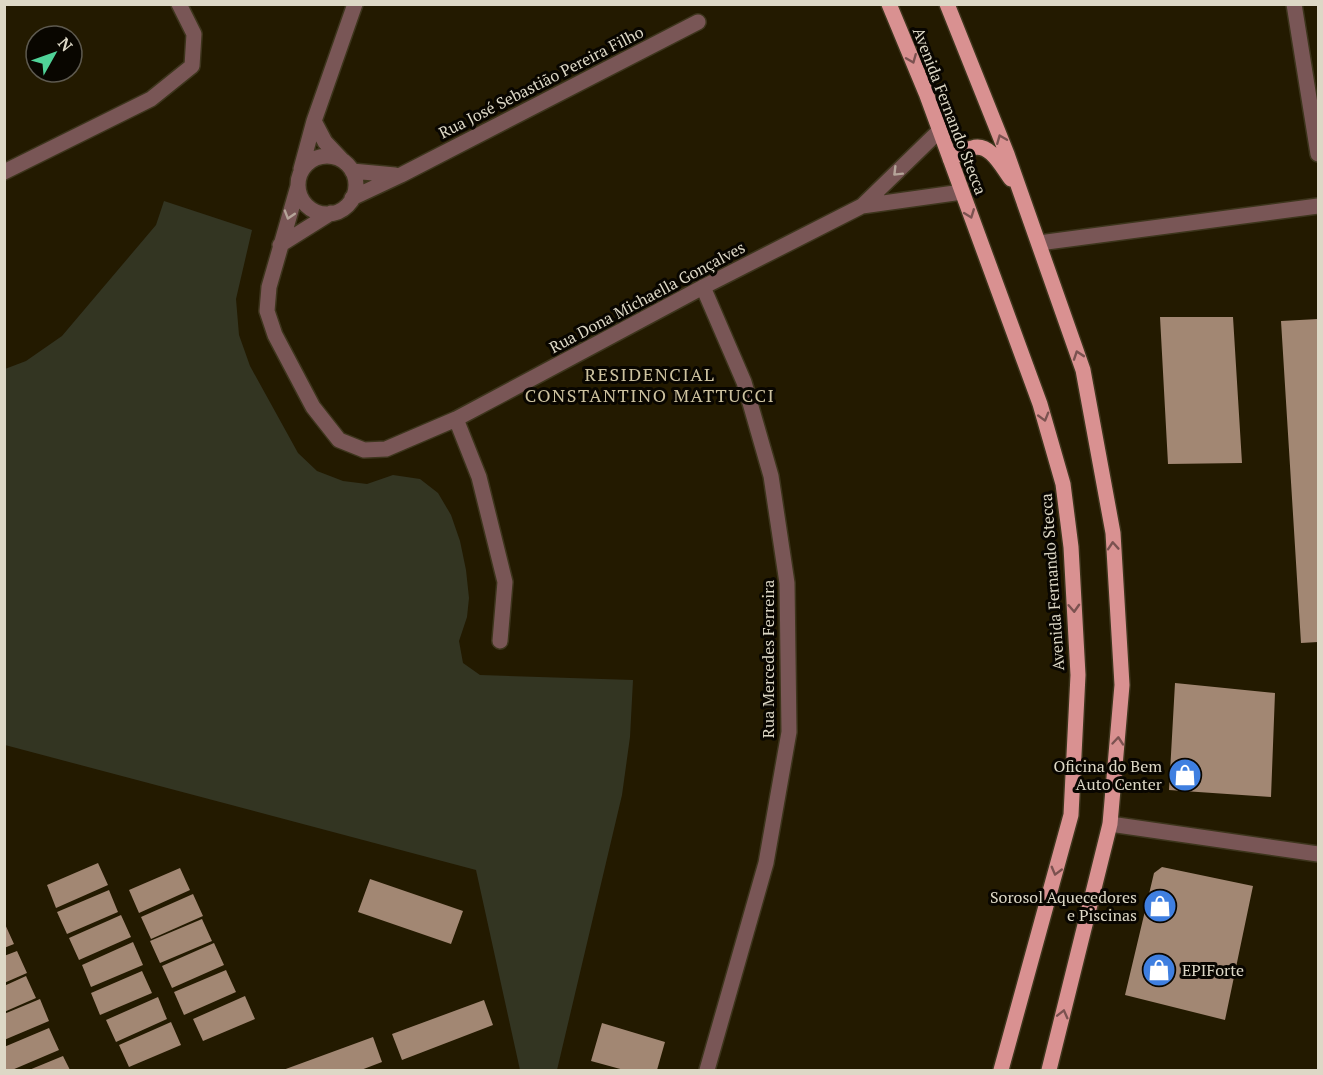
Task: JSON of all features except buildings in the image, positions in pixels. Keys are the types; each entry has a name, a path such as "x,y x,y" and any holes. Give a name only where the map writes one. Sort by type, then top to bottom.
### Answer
{"main road":[{"name":"Avenida Fernando Stecca","path":"889,4 926,93 1040,404 1063,484 1071,547 1078,675 1071,815 1001,1071"},
{"path":"947,4 1021,194 1083,369 1113,533 1122,685 1110,824 1049,1071"},
{"path":"950,159 973,147 984,148 993,155 1021,194"}],"street":[{"path":"4,172 152,99 192,66 194,34 179,4"},
{"name":"Rua Dona Michaella Gonçalves","path":"355,4 314,121 269,287 267,311 274,335 313,406 339,440 364,450 386,449 456,419 703,287 862,206 939,130"},
{"path":"1294,4 1318,154"},
{"name":"Rua José Sebastião Pereira Filho","path":"352,198 698,22"},
{"path":"280,244 331,213 347,206 355,190 355,180 347,166 325,142 314,121"},
{"path":"331,213 321,213 305,204 300,195 299,180 310,161 318,157 335,157 347,166"},
{"name":"Rua José Sebastião Pereira Filho","path":"347,166 376,175 401,175"},
{"name":"Rua Dona Michaella Gonçalves","path":"862,206 962,192"},
{"path":"1039,243 1318,206"},
{"name":"Rua Mercedes Ferreira","path":"703,287 744,382 771,476 788,583 789,721 766,863 707,1071"},
{"path":"456,419 479,477 505,582 500,641"},
{"path":"1110,824 1318,854"}],"green space":[{"path":"164,201 252,230 236,299 239,335 250,366 298,453 317,471 343,481 367,484 393,475 420,479 438,493 451,515 460,541 466,570 469,598 467,617 459,641 463,663 480,675 633,680 630,737 622,795 557,1070 520,1070 476,870 5,745 5,369 26,361 62,336 156,225"}],"place":[{"name":"Oficina do Bem Auto Center","path":"1185,775"},
{"name":"Sorosol Aquecedores e Piscinas","path":"1160,906"},
{"name":"EPIForte","path":"1159,970"}],"district":[{"name":"RESIDENCIAL CONSTANTINO MATTUCCI","path":"650,385"}]}
